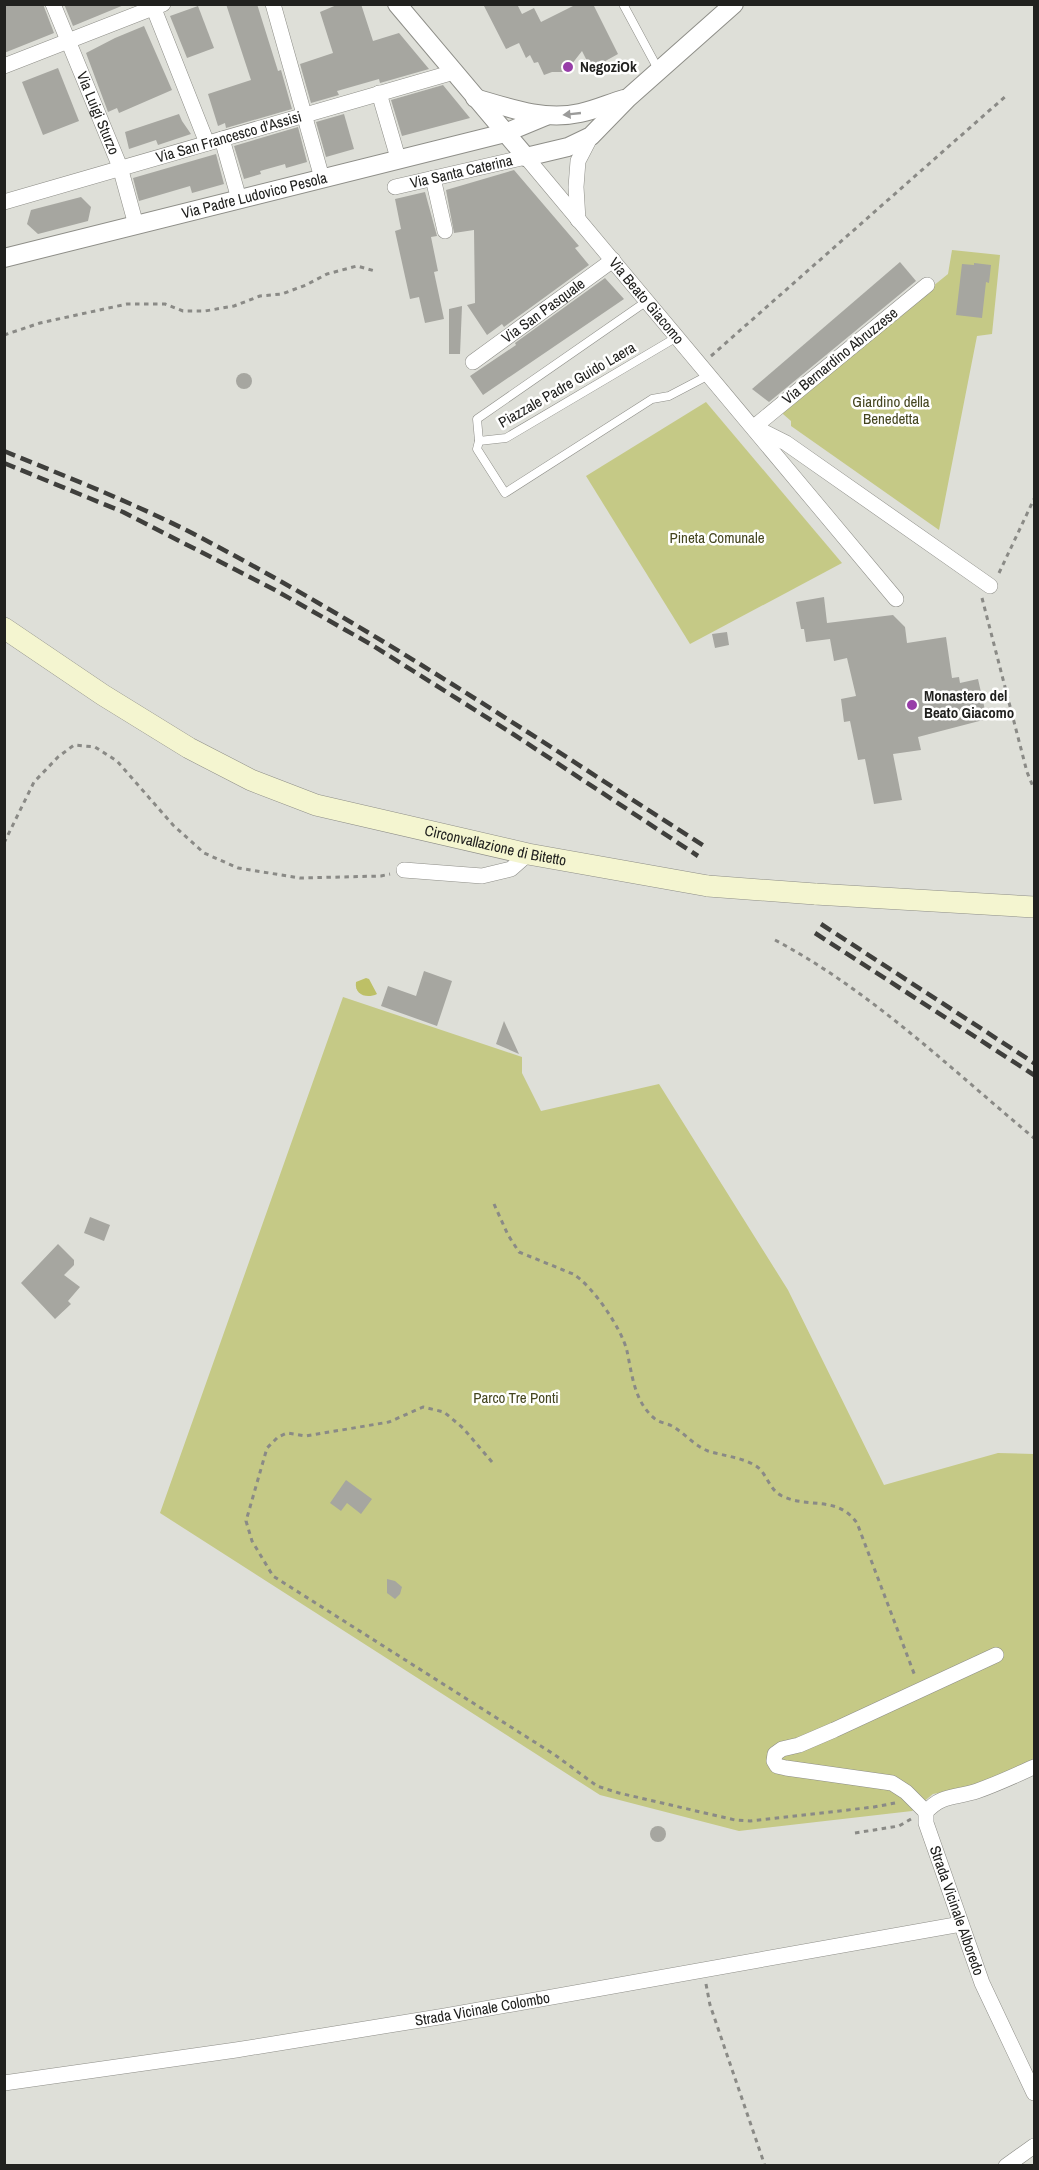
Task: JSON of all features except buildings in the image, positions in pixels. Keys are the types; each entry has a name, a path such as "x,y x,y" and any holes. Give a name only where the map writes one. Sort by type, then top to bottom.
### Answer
{"main road":[{"name":"Circonvallazione di Bitetto","path":"4,628 103,695 180,742 251,780 316,805 528,854 708,886 1035,907"}],"street":[{"name":"Via Luigi Sturzo","path":"53,4 120,167 135,225"},
{"path":"273,4 322,178"},
{"name":"Via Beato Giacomo","path":"397,4 896,599"},
{"path":"578,220 576,187 578,161 591,136 628,98 734,4"},
{"path":"4,66 156,6 239,198"},
{"name":"Via San Francesco d'Assisi","path":"4,202 454,72"},
{"path":"379,93 398,159"},
{"path":"475,98 515,110 546,116 579,113 628,98"},
{"name":"Via Padre Ludovico Pesola","path":"4,258 505,133 546,116"},
{"path":"525,157 568,147 591,136"},
{"name":"Via Santa Caterina","path":"395,187 525,157"},
{"path":"433,178 446,231"},
{"name":"Via San Pasquale","path":"473,362 613,260"},
{"name":"Via Bernardino Abruzzese","path":"754,428 927,285"},
{"path":"754,428 786,443 986,592"},
{"path":"404,870 482,876 511,870 528,854"},
{"path":"996,1655 834,1730 799,1745 782,1749 775,1754 774,1761 777,1766 786,1768 892,1783 926,1812 942,1798 971,1793 1035,1767"},
{"name":"Strada Vicinale Alboredo","path":"926,1812 926,1823 982,1983 1035,2093"},
{"name":"Strada Vicinale Colombo","path":"4,2083 236,2050 445,2016 960,1924"},
{"path":"1006,2166 1035,2146"}],"lane":[{"path":"623,4 658,71"},
{"name":"Piazzale Padre Guido Laera","path":"647,301 477,419 480,441 506,438 677,337"},
{"path":"480,441 477,449 506,493 652,399 669,396 705,370"}],"path":[{"path":"705,370 1007,95"},
{"path":"4,335 40,322 127,304 165,304 183,311 234,306 260,296 282,294 327,274 357,266 375,271"},
{"path":"1035,499 1004,565 986,592 1027,772 1035,789"},
{"path":"4,843 34,782 58,757 74,745 95,747 117,761 173,825 204,853 238,868 300,878 381,876 404,870"},
{"path":"775,940 814,961 868,999 1035,1138"},
{"path":"494,1204 508,1235 519,1252 581,1278 589,1288 617,1328 627,1351 632,1379 639,1398 655,1420 670,1425 706,1450 758,1467 779,1495 788,1499 840,1507 851,1515 857,1523 909,1657 919,1690"},
{"path":"492,1462 463,1428 444,1412 423,1407 389,1422 306,1436 286,1433 278,1437 267,1448 246,1521 252,1541 273,1576 555,1755 597,1786 714,1816 750,1821 874,1807 912,1798"},
{"path":"855,1833 899,1826 926,1812"},
{"path":"703,1970 710,2005 765,2166"}],"green space":[{"name":"Giardino della Benedetta","path":"952,250 1000,255 992,334 977,336 939,530 791,426 791,421 783,414 784,406 948,274"},
{"name":"Pineta Comunale","path":"706,402 842,563 690,644 586,476"},
{"name":"Parco Tre Ponti","path":"343,997 522,1057 522,1073 541,1111 659,1084 788,1290 884,1485 998,1453 1034,1454 1034,1759 982,1784 933,1794 912,1811 739,1831 600,1795 160,1513"}],"shaded area":[{"path":"369,979 377,994 365,996 359,993 356,982"}],"railway":[{"path":"4,451 146,511 258,569 388,644 704,846"},
{"path":"4,463 123,512 275,590 372,645 513,734 698,856"},
{"path":"821,924 1034,1063"},
{"path":"815,933 1034,1075"}],"place":[{"name":"NegoziOk","path":"568,67"},
{"name":"Monastero del Beato Giacomo","path":"912,705"}]}
